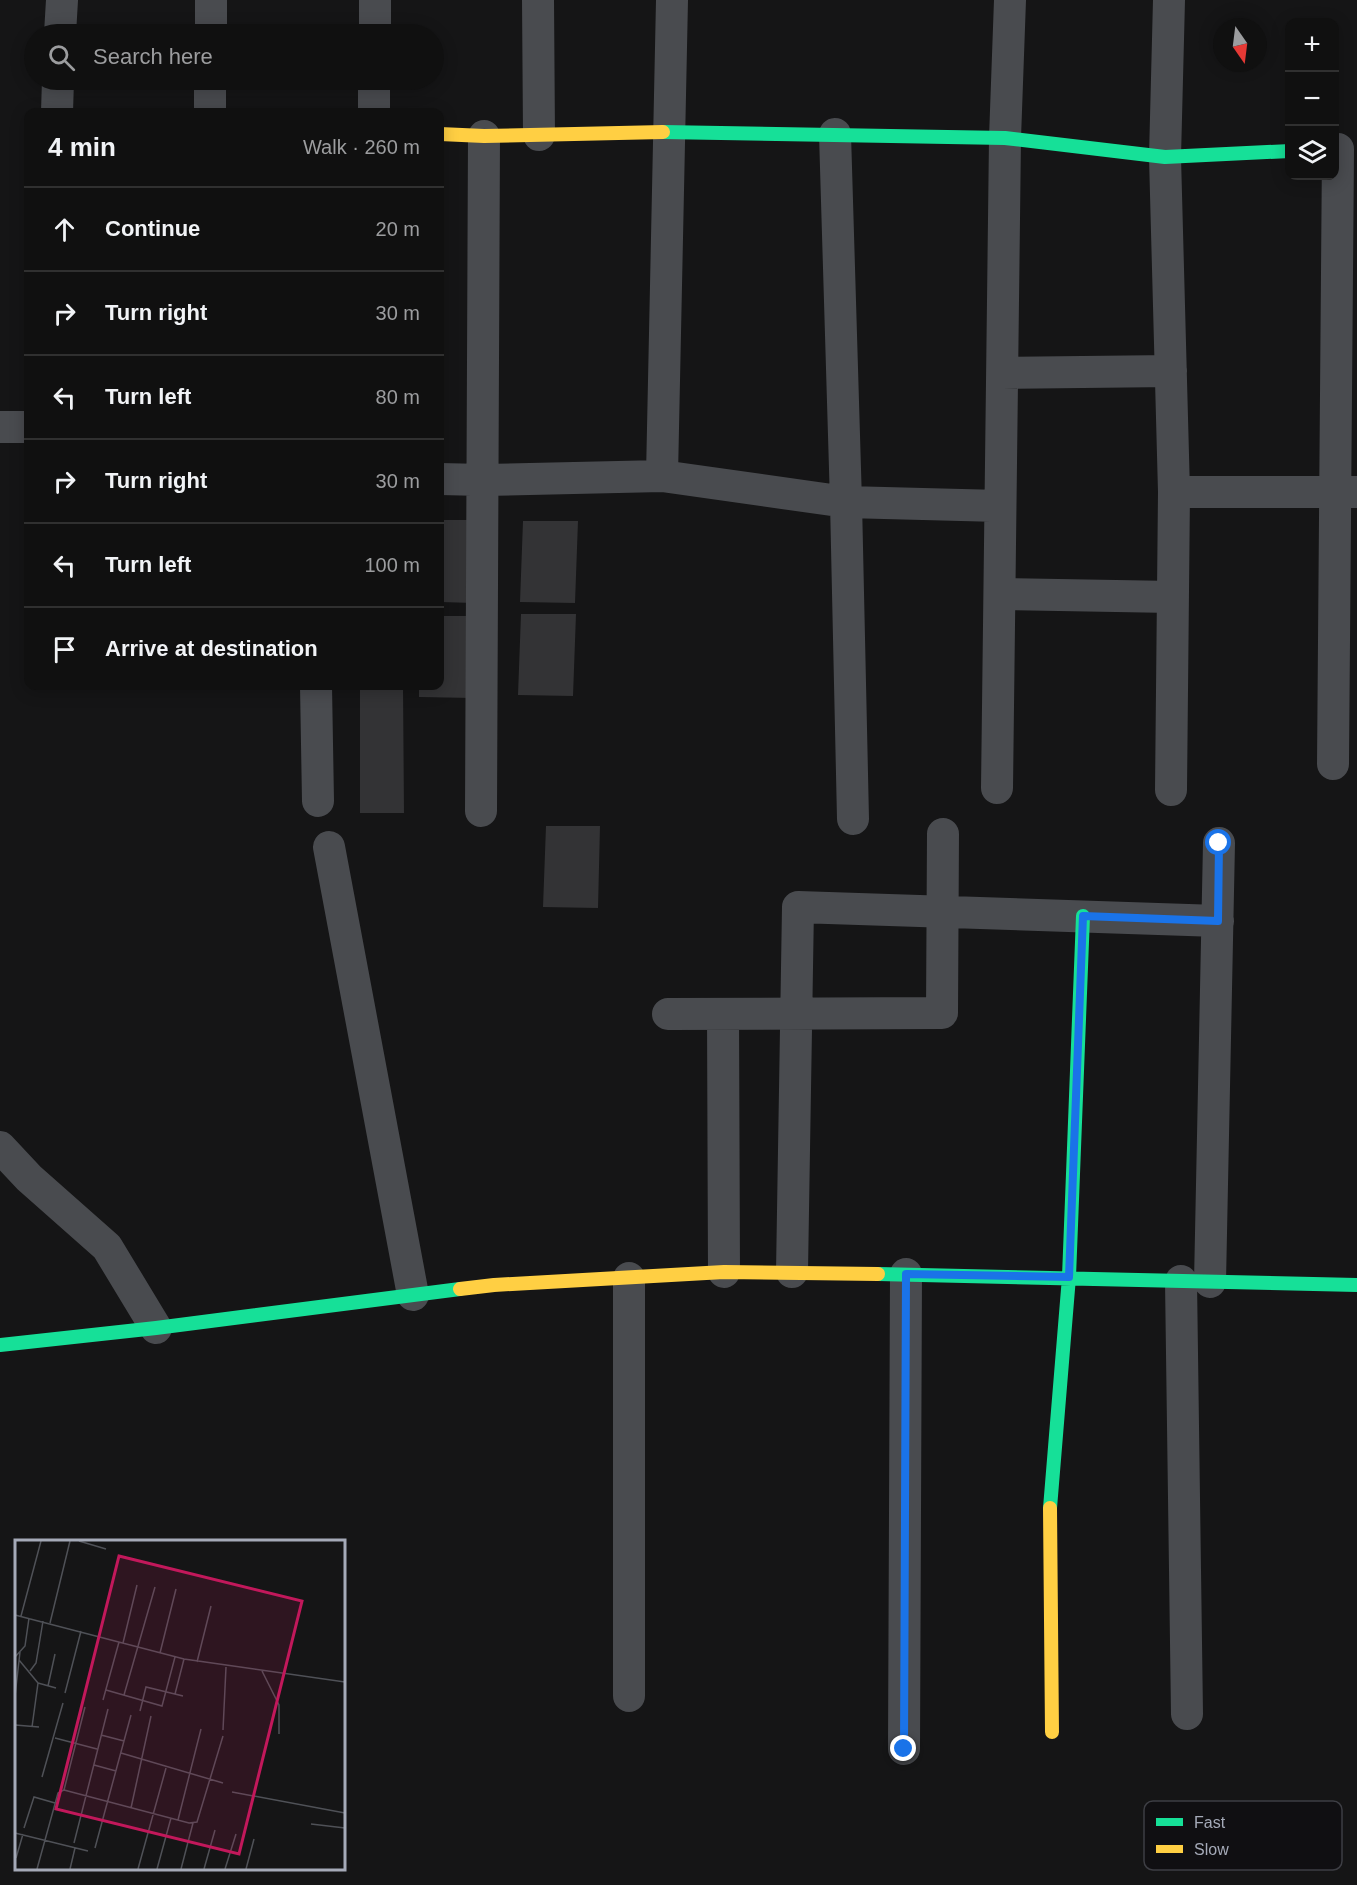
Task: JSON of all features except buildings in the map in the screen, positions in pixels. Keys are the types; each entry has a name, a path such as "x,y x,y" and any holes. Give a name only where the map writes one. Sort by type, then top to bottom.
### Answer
{"street":[{"path":"61,24 62,0"},
{"path":"211,0 211,24"},
{"path":"375,0 375,24"},
{"path":"538,0 539,135"},
{"path":"662,476 672,0"},
{"path":"998,788 1005,138 1010,0"},
{"path":"1169,0 1165,157 1174,492 1171,790"},
{"path":"57,108 58,90"},
{"path":"210,90 210,108"},
{"path":"374,90 374,108"},
{"path":"444,134 484,136 670,132 1005,138 1165,157 1285,151"},
{"path":"835,134 853,819"},
{"path":"481,811 484,136"},
{"path":"1333,764 1346,492 1343,143"},
{"path":"1003,373 1171,371"},
{"path":"0,427 24,427"},
{"path":"444,479 662,476 846,502 1000,506"},
{"path":"1174,492 1346,492"},
{"path":"1000,594 1173,597"},
{"path":"316,690 318,801"},
{"path":"668,1014 942,1013 943,834"},
{"path":"1187,1714 1196,1281 1218,921 1219,843"},
{"path":"328,847 413,1295"},
{"path":"792,1272 798,907 1218,921"},
{"path":"1052,1732 1049,1516 1069,1277 1083,916"},
{"path":"723,1014 724,1272"},
{"path":"0,1147 29,1178 107,1247 156,1328"},
{"path":"0,1345 156,1328 494,1285 724,1272 1069,1277 1357,1285"},
{"path":"904,1749 906,1274"},
{"path":"629,1278 629,1696"}],"traffic: fast":[{"path":"663,132 1005,138 1165,157 1285,151"},
{"path":"1050,1508 1069,1277 1083,916"},
{"path":"878,1274 1357,1285"},
{"path":"0,1345 156,1328 460,1289"}],"traffic: slow":[{"path":"444,134 484,136 663,132"},
{"path":"460,1289 494,1285 724,1272 878,1274"},
{"path":"1050,1508 1052,1732"}],"route":[{"path":"904,1749 906,1274 1069,1277 1083,916 1218,921 1219,843"}]}
